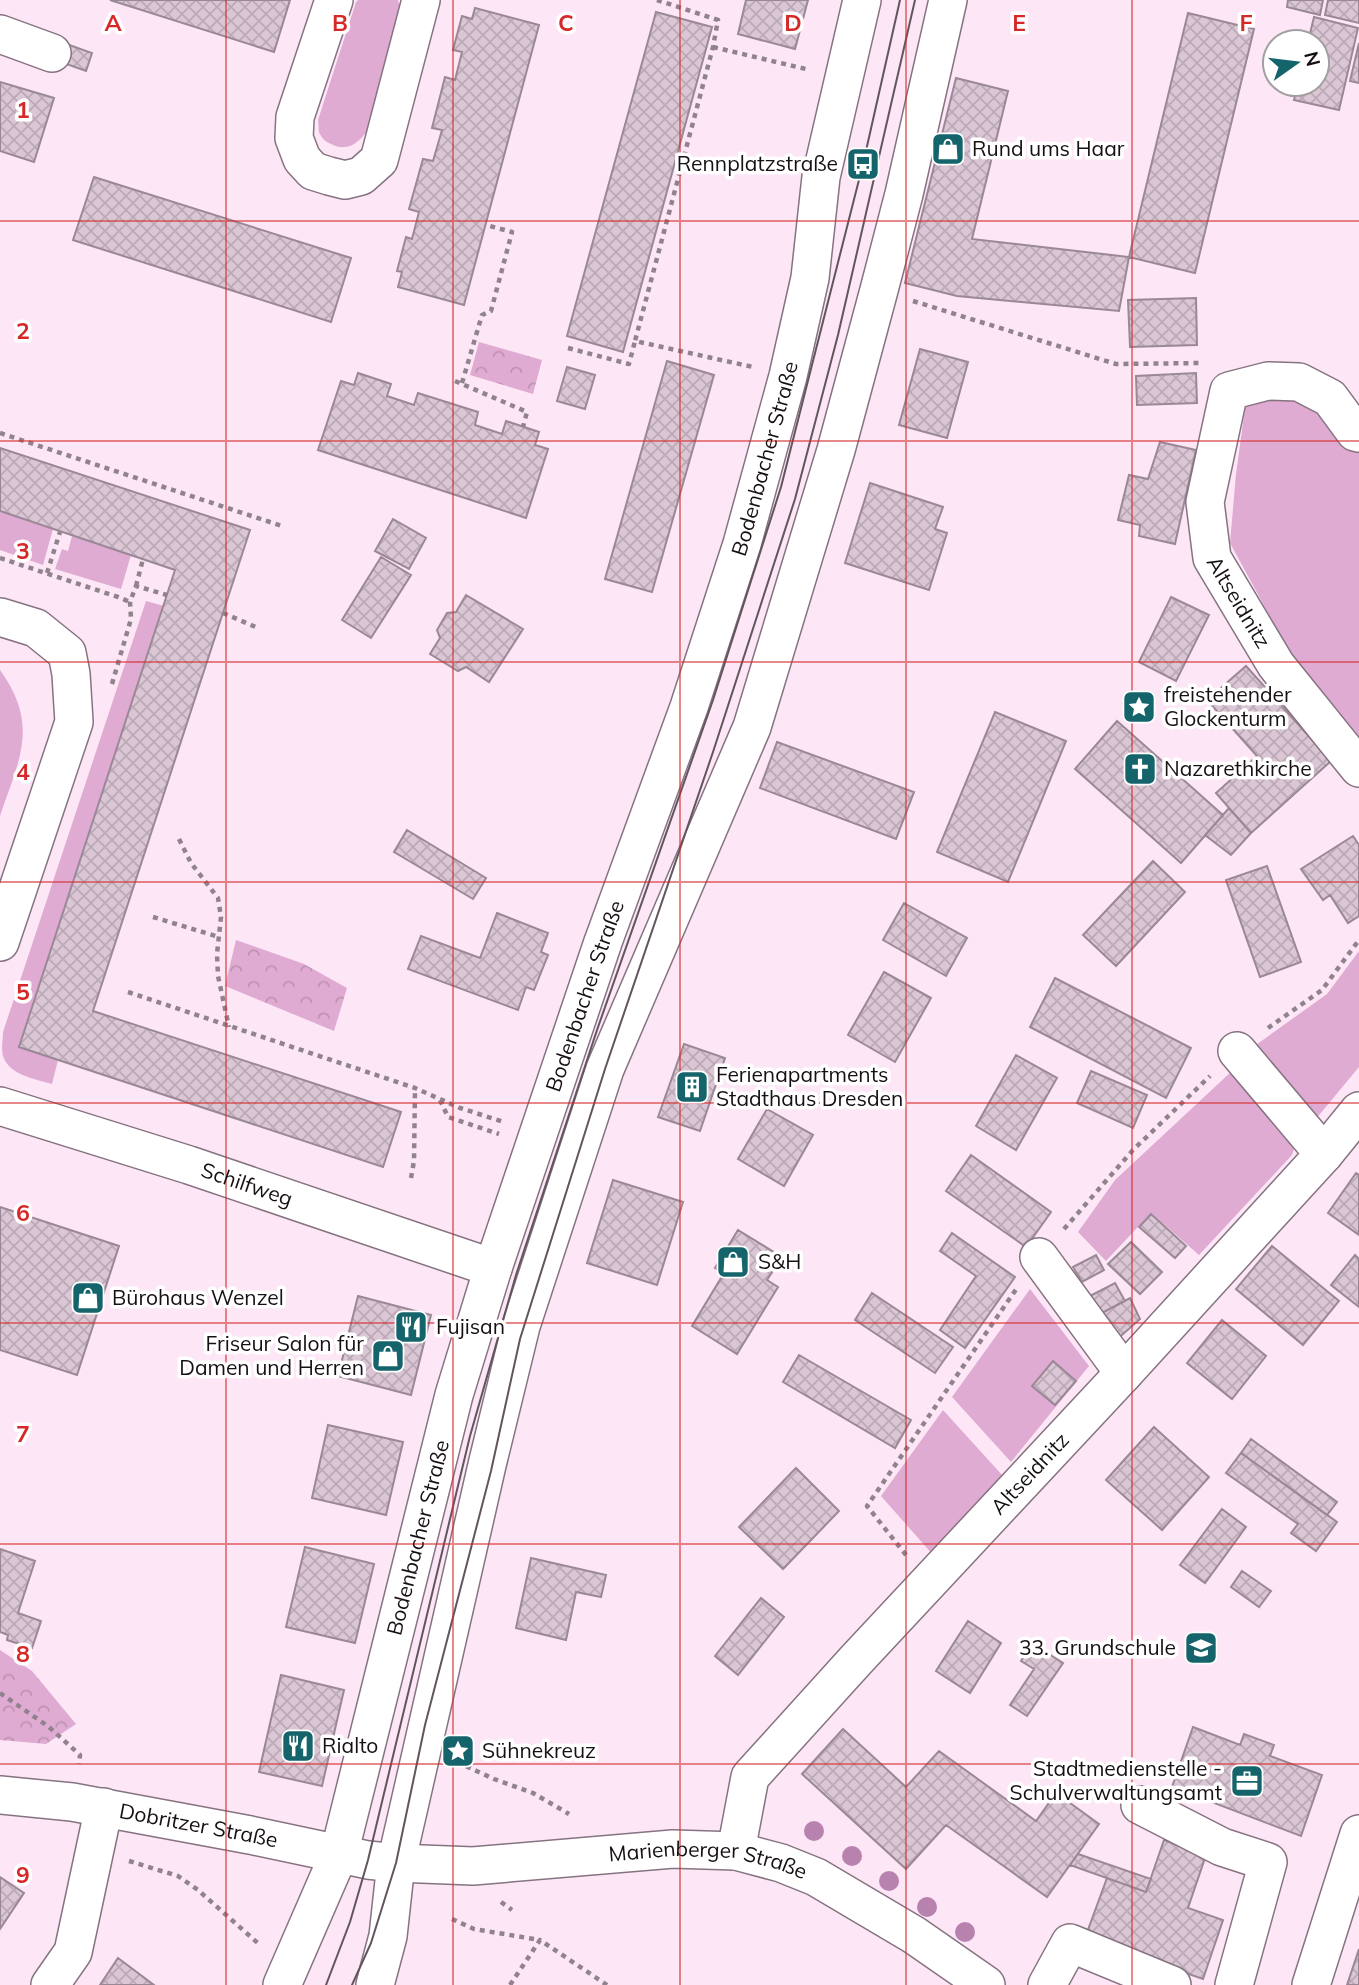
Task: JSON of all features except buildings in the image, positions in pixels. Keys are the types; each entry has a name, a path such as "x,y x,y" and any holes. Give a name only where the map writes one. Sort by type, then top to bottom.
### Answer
{"street":[{"path":"334,0 295,117 294,138 302,159 313,171 345,180 362,176 379,160 421,0"},
{"name":"Bodenbacher Straße","path":"282,1985 339,1854 451,1407 493,1268 603,943 693,694 742,544 788,376 810,278 821,177 862,0"},
{"name":"Bodenbacher Straße","path":"374,1985 388,1936 396,1863 521,1326 605,1069 752,727 836,450 904,194 948,0"},
{"path":"0,34 52,52"},
{"path":"1229,391 1268,381 1299,382 1330,398 1359,433"},
{"name":"Altseidnitz","path":"1229,391 1205,502 1212,558 1276,665 1359,768"},
{"path":"0,617 36,628 67,653 74,722 0,942"},
{"path":"1237,1051 1324,1154"},
{"name":"Schilfweg","path":"0,1106 189,1165 493,1268"},
{"name":"Altseidnitz","path":"736,1851 750,1777 1124,1373 1324,1154 1359,1111"},
{"path":"1039,1258 1124,1373"},
{"name":"Dobritzer Straße","path":"0,1795 88,1805 396,1863"},
{"path":"50,1985 73,1952 88,1805"},
{"path":"1140,1805 1223,1847 1268,1863 1234,1985"},
{"path":"1311,1985 1359,1834"},
{"name":"Marienberger Straße","path":"396,1863 473,1866 673,1849 736,1851 781,1863 816,1877 914,1935 986,1985"},
{"path":"1047,1985 1070,1943 1172,1985"}],"path":[{"path":"568,348 629,365 713,47 718,20 657,0"},
{"path":"713,47 845,78"},
{"path":"462,383 482,314 491,311 512,232 486,225"},
{"path":"879,290 1116,364 1210,363 1229,391"},
{"path":"635,341 788,376"},
{"path":"455,381 527,412 523,427"},
{"path":"0,433 282,526"},
{"path":"47,573 60,532"},
{"path":"0,558 130,602"},
{"path":"74,722 101,719 131,619 130,602 143,559"},
{"path":"136,586 167,595"},
{"path":"223,613 258,628"},
{"path":"179,839 191,863 218,898 221,917 217,954 218,976 229,1027"},
{"path":"153,917 219,937"},
{"path":"929,1583 867,1506 1039,1258 1133,1150 1237,1051 1322,990 1359,940"},
{"path":"128,992 415,1087 440,1100 512,1125"},
{"path":"411,1178 414,1161 415,1087"},
{"path":"440,1100 448,1117 506,1136"},
{"path":"0,1693 49,1727 80,1755 88,1805"},
{"path":"451,1759 533,1793 569,1814"},
{"path":"124,1859 178,1875 267,1951"},
{"path":"452,1919 474,1929 540,1940 607,1985"},
{"path":"510,1985 540,1940"}],"green space":[{"path":"358,0 398,0 402,13 369,128 358,142 343,147 323,139 318,120"},
{"path":"479,342 542,360 533,394 470,375"},
{"path":"1294,398 1322,412 1359,447 1359,747 1292,657 1230,543 1246,401"},
{"path":"0,511 53,529 43,565 0,550"},
{"path":"72,536 131,555 121,589 55,569 62,549 68,551"},
{"path":"146,601 164,606 19,1047 58,1060 52,1084 23,1075 11,1068 3,1056 3,1032"},
{"path":"0,670 20,708 23,726 19,760 0,816"},
{"path":"236,940 304,964 347,988 334,1031 225,986"},
{"path":"1359,951 1359,1067 1315,1120 1253,1047 1327,994"},
{"path":"1232,1071 1296,1142 1292,1155 1199,1255 1151,1213 1106,1261 1078,1232 1115,1180"},
{"path":"1030,1289 1089,1366 1011,1462 952,1397"},
{"path":"943,1410 1003,1476 934,1556 881,1496"},
{"path":"0,1650 32,1671 76,1724 46,1744 0,1740"}],"tram line":[{"path":"326,1985 350,1922 368,1860 470,1436 516,1275 597,1030 713,700 781,487 863,164 900,0"},
{"path":"352,1985 371,1943 396,1863 425,1725 491,1471 520,1339 605,1069 713,752 795,499 838,335 915,0"}],"place":[{"name":"Rund ums Haar","path":"948,149"},
{"name":"Rennplatzstraße","path":"863,164"},
{"name":"freistehender Glockenturm","path":"1139,707"},
{"name":"Nazarethkirche","path":"1140,769"},
{"name":"Ferienapartments Stadthaus Dresden","path":"692,1087"},
{"name":"S&H","path":"733,1262"},
{"name":"Bürohaus Wenzel","path":"88,1298"},
{"name":"Fujisan","path":"411,1327"},
{"name":"Friseur Salon für Damen und Herren","path":"388,1356"},
{"name":"33. Grundschule","path":"1201,1648"},
{"name":"Rialto","path":"298,1746"},
{"name":"Sühnekreuz","path":"458,1751"},
{"name":"Stadtmedienstelle - Schulverwaltungsamt","path":"1247,1781"}]}
